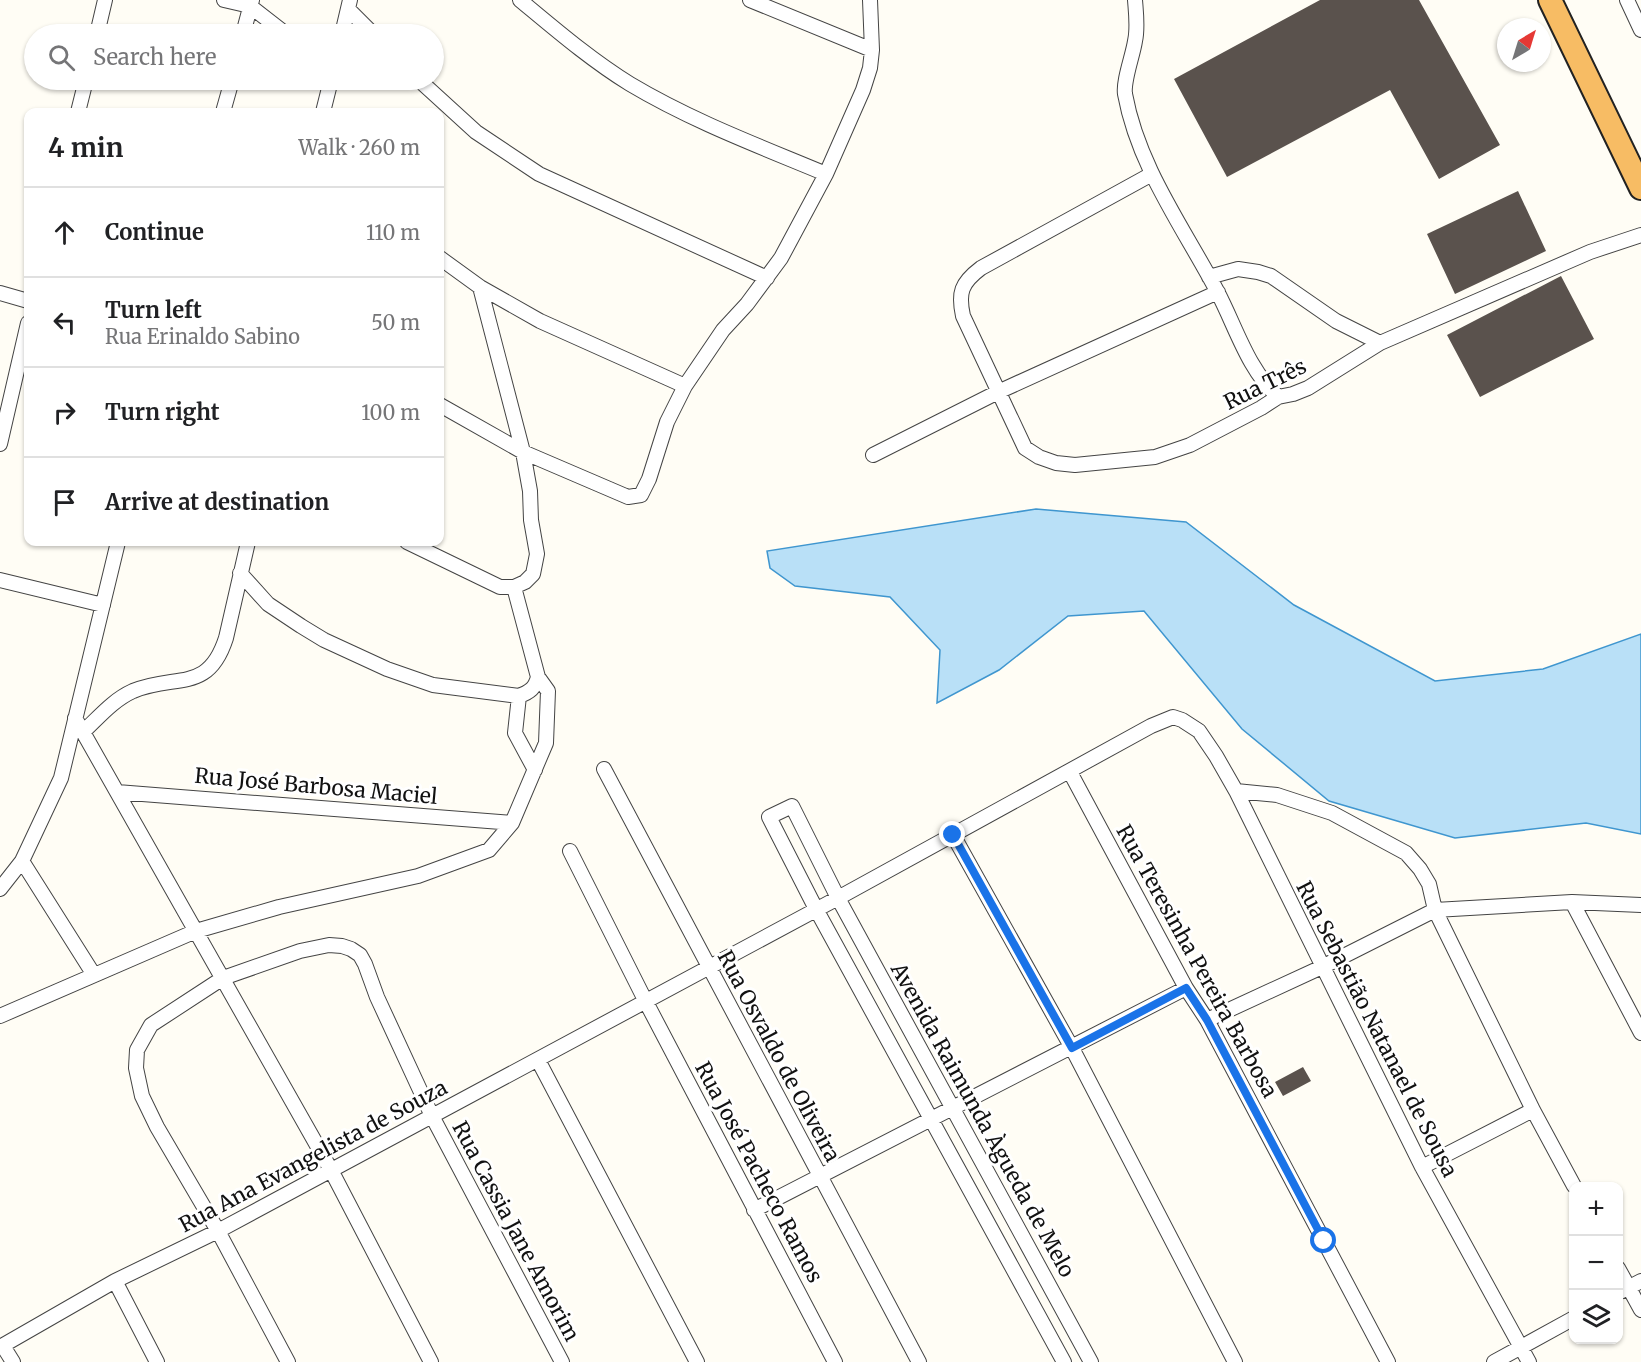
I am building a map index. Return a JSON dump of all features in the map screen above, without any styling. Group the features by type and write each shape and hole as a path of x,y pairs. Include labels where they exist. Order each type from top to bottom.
{"highway":[{"path":"1550,0 1641,188"}],"street":[{"path":"99,24 105,0"},
{"path":"224,0 251,3 275,24"},
{"path":"520,0 562,35 628,83 699,121 826,174"},
{"path":"750,0 872,50"},
{"path":"444,407 523,452 628,497 641,495 667,422 685,386 723,330 747,304 781,258 826,174 863,90 870,68 872,50 870,0"},
{"path":"1135,0 1136,37 1125,91 1132,126 1152,174 1218,292 1256,372 1278,397"},
{"path":"1627,0 1641,30"},
{"path":"1635,0 1641,3"},
{"path":"246,24 251,3"},
{"path":"344,24 349,5"},
{"path":"349,5 365,24"},
{"path":"79,108 84,90"},
{"path":"224,108 229,90"},
{"path":"324,108 328,90"},
{"path":"430,90 476,132 538,174 767,278"},
{"name":"Rua Três","path":"1152,174 981,268 970,276 963,288 959,300 963,316 1025,448 1039,457 1056,463 1075,465 1155,457 1190,445 1278,397 1308,388 1380,343 1590,252 1641,235"},
{"path":"444,261 480,287 540,321 685,386"},
{"path":"1209,277 1238,269 1247,269 1270,276 1336,321 1380,343"},
{"path":"415,546 500,587 513,587 525,582 533,574 537,554 523,452 480,287"},
{"path":"873,455 998,392 1218,292"},
{"path":"0,293 24,300"},
{"path":"0,444 24,340"},
{"path":"0,889 22,861 61,778 117,546"},
{"path":"83,732 111,704 131,692 154,684 198,676 215,664 226,638 247,546"},
{"path":"240,573 268,604 324,640 387,669 432,686 519,696 529,692 536,684 538,677"},
{"path":"0,580 103,605"},
{"path":"0,1016 196,931 279,907 418,876 489,850 512,823 546,743 548,691 538,677 513,587"},
{"path":"519,696 515,733 535,770"},
{"name":"Rua Ana Evangelista de Souza","path":"2,1347 115,1281 218,1231 538,1060 1070,772 1150,726 1173,717 1182,720"},
{"path":"75,718 331,1170 431,1362"},
{"name":"Rua Sebastião Natanael de Sousa","path":"1182,720 1199,731 1236,791 1422,1167 1529,1362"},
{"name":"Rua Osvaldo de Oliveira","path":"604,769 919,1362"},
{"name":"Rua Teresinha Pereira Barbosa","path":"1070,772 1186,988 1207,1020 1388,1362"},
{"path":"1236,791 1277,795 1332,813 1406,853 1420,869 1428,884 1435,910 1533,1110 1572,1182"},
{"name":"Rua José Barbosa Maciel","path":"117,792 512,823"},
{"name":"Avenida Raimunda Àgueda de Melo","path":"816,909 769,817 792,806 838,898 1091,1362"},
{"path":"953,835 1072,1048 1235,1362"},
{"name":"Rua José Pacheco Ramos","path":"570,851 646,1002 835,1362"},
{"path":"22,861 94,975"},
{"path":"1572,902 1641,1033"},
{"path":"1207,1020 1322,967 1435,910 1572,902 1641,905"},
{"path":"816,909 1064,1362"},
{"name":"Rua Cassia Jane Amorim","path":"288,1362 218,1231 157,1127 142,1096 136,1068 137,1050 151,1024 223,978 300,951 329,945 342,946 360,955 432,1116 562,1362"},
{"path":"754,1210 1186,988"},
{"path":"538,1060 697,1362"},
{"path":"1422,1167 1533,1110"},
{"path":"115,1281 157,1362"},
{"path":"1630,1287 1641,1310"},
{"path":"1041,1318 1061,1306"},
{"path":"1494,1362 1569,1321"},
{"path":"2,1347 13,1362"}],"water":[{"path":"1036,509 1186,522 1294,605 1435,681 1543,669 1641,634 1641,834 1586,823 1455,838 1329,801 1242,729 1144,611 1068,616 999,670 937,703 940,650 890,597 795,586 770,568 767,551"}],"building":[{"path":"1320,0 1419,0 1500,145 1439,179 1390,90 1227,177 1174,79"},
{"path":"1518,191 1546,251 1455,294 1427,234"},
{"path":"1561,276 1594,339 1480,397 1447,335"},
{"path":"1303,1067 1311,1081 1283,1096 1275,1082"}],"route":[{"path":"953,835 1072,1048 1186,988 1207,1020 1324,1241"}]}
